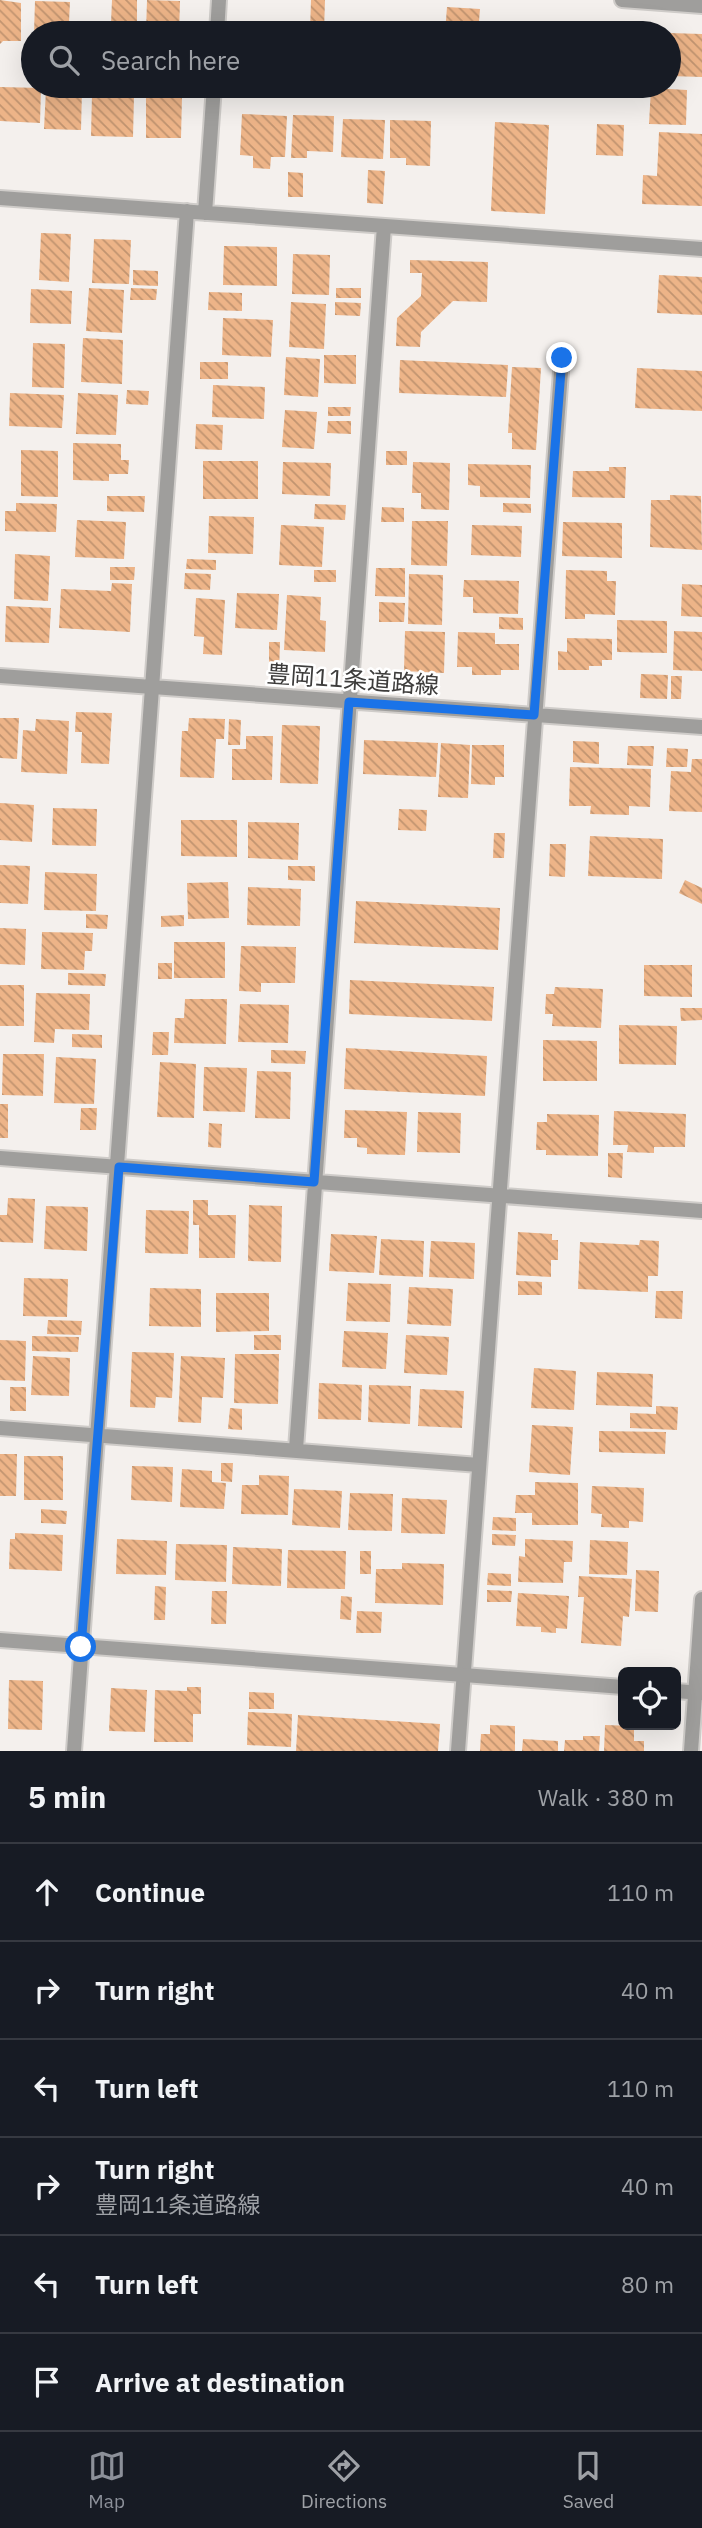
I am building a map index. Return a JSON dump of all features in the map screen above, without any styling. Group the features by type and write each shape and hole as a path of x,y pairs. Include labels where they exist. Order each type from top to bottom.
{"street":[{"path":"218,21 219,0"},
{"path":"622,0 702,6"},
{"path":"205,213 213,98"},
{"path":"0,198 702,249"},
{"path":"74,1751 119,1167 187,211"},
{"path":"296,1449 384,226"},
{"path":"458,1751 562,358"},
{"name":"豊岡11条道路線","path":"0,676 702,727"},
{"path":"0,1158 498,1197 702,1210"},
{"path":"0,1427 479,1465"},
{"path":"691,1751 698,1693 702,1599"},
{"path":"0,1640 618,1687"}],"building":[{"path":"0,0 21,3 21,41 3,41 0,44"},
{"path":"112,0 137,0 137,21 111,21"},
{"path":"147,0 180,1 179,21 146,21"},
{"path":"311,0 325,0 324,21 310,21"},
{"path":"35,1 70,2 69,21 34,21"},
{"path":"447,7 480,9 479,21 446,21"},
{"path":"681,33 702,34 702,77 681,76"},
{"path":"0,87 21,88 21,98 41,98 40,123 0,121"},
{"path":"681,90 687,90 686,125 649,124 650,98 681,98"},
{"path":"46,98 82,98 81,130 44,129"},
{"path":"92,98 134,98 133,137 91,136"},
{"path":"146,98 182,98 181,138 146,138"},
{"path":"242,114 287,116 285,157 271,157 270,169 253,168 253,156 240,155"},
{"path":"293,115 334,116 333,152 307,151 307,158 291,158"},
{"path":"343,119 385,120 383,159 341,157"},
{"path":"390,120 431,121 430,166 406,165 406,158 390,158"},
{"path":"495,122 549,125 545,214 491,211"},
{"path":"597,124 624,125 623,156 596,155"},
{"path":"659,132 702,134 702,206 642,204 643,175 657,176"},
{"path":"368,170 385,171 383,204 367,203"},
{"path":"288,172 303,173 303,197 288,197"},
{"path":"41,233 71,234 69,282 39,280"},
{"path":"94,239 131,240 129,284 92,283"},
{"path":"224,246 277,247 277,286 223,285"},
{"path":"293,254 330,255 329,295 292,294"},
{"path":"410,260 488,262 487,302 453,301 421,332 420,347 396,346 397,318 421,296 422,273 410,273"},
{"path":"133,270 158,271 158,286 133,285"},
{"path":"659,275 702,277 702,315 657,313"},
{"path":"89,288 124,290 122,333 86,331"},
{"path":"131,288 157,289 156,300 130,300"},
{"path":"336,288 361,288 361,298 336,298"},
{"path":"31,289 72,291 71,324 30,323"},
{"path":"209,292 242,293 242,311 208,310"},
{"path":"291,302 326,304 324,349 289,347"},
{"path":"335,302 361,303 360,316 335,315"},
{"path":"223,318 273,320 271,357 222,355"},
{"path":"83,338 123,340 122,384 81,382"},
{"path":"33,343 65,344 64,388 32,387"},
{"path":"324,355 356,355 356,384 324,383"},
{"path":"286,357 320,359 318,397 284,395"},
{"path":"400,360 508,365 506,397 399,393"},
{"path":"200,362 228,362 228,379 200,379"},
{"path":"512,367 541,368 536,450 512,449 512,433 508,433"},
{"path":"637,368 702,371 702,411 635,408"},
{"path":"213,385 265,387 264,419 212,417"},
{"path":"127,390 149,391 148,405 126,404"},
{"path":"10,393 64,395 62,428 9,426"},
{"path":"78,393 118,395 116,435 76,434"},
{"path":"328,407 351,407 350,416 328,416"},
{"path":"285,410 317,412 314,449 282,447"},
{"path":"328,421 351,421 351,434 327,433"},
{"path":"196,424 223,425 222,450 195,449"},
{"path":"73,443 121,444 121,460 129,460 128,474 109,474 109,481 73,480"},
{"path":"21,450 58,451 58,497 21,496"},
{"path":"386,451 407,451 407,465 386,465"},
{"path":"203,461 258,461 258,499 203,499"},
{"path":"283,462 331,463 330,496 282,494"},
{"path":"413,462 450,463 449,510 421,509 421,493 412,493"},
{"path":"468,464 531,465 530,498 480,497 480,486 468,485"},
{"path":"609,467 626,467 625,498 572,497 573,471 609,471"},
{"path":"670,495 701,496 702,550 650,547 651,500 670,500"},
{"path":"107,496 145,496 144,512 107,511"},
{"path":"16,503 57,504 56,532 5,531 5,511 16,511"},
{"path":"503,503 531,504 531,513 503,512"},
{"path":"315,504 346,505 345,520 314,519"},
{"path":"382,507 404,508 404,522 381,522"},
{"path":"209,516 254,517 253,554 208,553"},
{"path":"77,520 126,522 124,559 75,557"},
{"path":"412,521 448,521 447,566 411,565"},
{"path":"563,522 622,523 622,558 562,556"},
{"path":"281,525 324,527 322,567 279,565"},
{"path":"472,525 522,526 521,557 471,555"},
{"path":"15,554 50,556 48,601 14,599"},
{"path":"187,559 216,560 216,570 186,569"},
{"path":"110,567 135,567 134,580 110,580"},
{"path":"376,568 405,568 405,597 375,596"},
{"path":"314,570 336,570 336,582 314,582"},
{"path":"566,570 607,571 607,581 616,581 615,615 585,614 585,619 565,619"},
{"path":"185,573 211,574 210,590 184,589"},
{"path":"409,574 443,575 442,625 408,624"},
{"path":"464,580 519,581 518,614 473,613 473,597 463,597"},
{"path":"112,583 132,584 130,632 59,628 61,589 111,591"},
{"path":"682,584 702,585 702,617 681,616"},
{"path":"237,593 279,594 277,630 235,628"},
{"path":"287,595 321,597 320,620 326,621 325,652 284,650"},
{"path":"196,598 225,600 222,655 203,654 204,637 194,636"},
{"path":"379,602 405,603 404,622 379,622"},
{"path":"6,606 51,608 49,643 5,642"},
{"path":"499,617 523,618 523,630 499,629"},
{"path":"617,620 667,621 667,653 617,652"},
{"path":"405,631 445,632 444,673 404,671"},
{"path":"674,631 702,632 702,671 673,670"},
{"path":"458,632 495,633 495,644 519,644 519,670 501,670 501,675 472,675 472,667 457,667"},
{"path":"567,638 612,639 612,660 602,660 602,666 589,666 589,670 558,670 558,651 567,652"},
{"path":"269,642 280,642 279,673 269,673"},
{"path":"641,674 668,675 667,699 640,698"},
{"path":"671,676 682,676 681,699 671,699"},
{"path":"76,712 112,713 109,764 81,763 82,732 75,732"},
{"path":"0,718 19,718 17,759 0,758"},
{"path":"189,718 225,719 224,739 216,739 214,778 180,777 182,731 188,731"},
{"path":"36,719 69,721 67,774 21,772 23,730 35,731"},
{"path":"229,719 241,720 240,745 228,745"},
{"path":"282,725 320,726 318,784 280,783"},
{"path":"246,736 273,736 272,780 232,780 232,749 246,749"},
{"path":"364,740 438,743 436,777 363,774"},
{"path":"573,741 599,742 599,764 573,762"},
{"path":"441,743 470,745 468,798 438,797"},
{"path":"472,745 504,745 504,777 495,777 495,785 471,784"},
{"path":"628,746 654,746 653,766 627,765"},
{"path":"667,748 688,749 687,767 666,767"},
{"path":"692,759 702,759 702,812 669,811 671,771 691,772"},
{"path":"570,767 651,769 650,807 629,806 629,815 590,814 591,806 569,806"},
{"path":"0,803 34,805 32,842 0,840"},
{"path":"53,808 97,809 96,846 52,845"},
{"path":"399,809 427,810 426,831 398,830"},
{"path":"181,820 237,820 237,857 181,856"},
{"path":"248,822 299,823 298,860 248,858"},
{"path":"494,833 505,833 504,858 493,858"},
{"path":"590,836 663,839 662,879 588,876"},
{"path":"550,844 566,844 565,877 549,876"},
{"path":"0,865 30,866 28,904 0,903"},
{"path":"288,866 315,866 315,881 288,880"},
{"path":"45,872 97,874 96,911 44,910"},
{"path":"685,880 702,888 702,904 679,893"},
{"path":"228,882 229,918 188,919 187,883"},
{"path":"248,887 301,889 300,926 247,925"},
{"path":"356,901 500,908 498,950 354,943"},
{"path":"86,914 108,915 107,929 86,928"},
{"path":"184,915 184,926 161,927 161,916"},
{"path":"0,928 26,929 25,965 0,964"},
{"path":"42,932 93,933 92,951 85,951 84,970 41,969"},
{"path":"174,942 225,942 225,978 174,978"},
{"path":"241,946 296,947 295,983 261,983 261,992 239,991"},
{"path":"158,963 172,963 172,979 158,979"},
{"path":"644,965 692,965 692,997 644,996"},
{"path":"68,973 106,974 105,986 68,985"},
{"path":"350,980 494,987 492,1021 349,1014"},
{"path":"0,985 24,985 24,1026 0,1026"},
{"path":"555,987 603,989 601,1028 552,1026 553,1014 545,1014 546,994 554,994"},
{"path":"36,993 90,994 89,1030 55,1029 54,1043 34,1042"},
{"path":"185,999 227,999 226,1044 174,1043 175,1018 184,1018"},
{"path":"240,1004 289,1005 288,1043 238,1042"},
{"path":"680,1008 702,1008 702,1020 681,1021"},
{"path":"619,1025 677,1026 676,1065 619,1064"},
{"path":"153,1032 169,1032 168,1055 152,1055"},
{"path":"72,1034 102,1035 102,1048 72,1047"},
{"path":"543,1040 597,1041 597,1081 543,1081"},
{"path":"346,1048 487,1056 485,1096 344,1089"},
{"path":"271,1050 306,1051 305,1064 271,1063"},
{"path":"3,1054 44,1054 43,1096 2,1095"},
{"path":"56,1057 96,1059 94,1104 54,1103"},
{"path":"160,1062 196,1064 194,1118 157,1117"},
{"path":"204,1067 247,1068 245,1112 203,1111"},
{"path":"257,1071 291,1072 290,1119 255,1118"},
{"path":"0,1104 8,1104 8,1138 0,1138"},
{"path":"81,1108 97,1108 96,1130 80,1130"},
{"path":"345,1110 407,1112 405,1155 367,1154 367,1148 357,1147 357,1138 344,1138"},
{"path":"614,1111 686,1114 685,1147 654,1147 654,1153 627,1152 628,1145 613,1145"},
{"path":"418,1112 461,1113 460,1153 417,1152"},
{"path":"547,1114 599,1115 598,1156 546,1155 546,1150 536,1150 537,1122 547,1122"},
{"path":"209,1123 222,1124 221,1148 208,1147"},
{"path":"608,1153 623,1153 622,1178 608,1177"},
{"path":"8,1198 35,1199 33,1243 0,1242 0,1215 7,1215"},
{"path":"193,1200 208,1200 208,1215 236,1215 235,1258 199,1258 199,1225 193,1225"},
{"path":"249,1205 282,1206 281,1262 248,1261"},
{"path":"46,1206 88,1207 87,1251 44,1249"},
{"path":"146,1210 189,1211 188,1254 145,1253"},
{"path":"518,1232 552,1234 552,1240 558,1240 558,1260 551,1260 551,1277 516,1275"},
{"path":"331,1234 377,1236 374,1273 329,1271"},
{"path":"381,1239 424,1241 423,1277 379,1275"},
{"path":"640,1240 659,1241 658,1276 648,1276 648,1292 578,1289 580,1242 639,1245"},
{"path":"431,1241 475,1243 474,1279 429,1277"},
{"path":"24,1278 68,1279 67,1317 23,1316"},
{"path":"518,1281 542,1282 542,1295 518,1295"},
{"path":"348,1283 391,1284 390,1322 346,1321"},
{"path":"409,1287 453,1289 451,1326 407,1324"},
{"path":"150,1288 201,1289 201,1327 149,1326"},
{"path":"656,1291 683,1291 682,1319 655,1318"},
{"path":"216,1293 269,1293 269,1331 216,1332"},
{"path":"48,1320 82,1321 81,1335 47,1334"},
{"path":"344,1331 388,1333 386,1369 342,1367"},
{"path":"254,1335 281,1335 281,1350 254,1350"},
{"path":"406,1335 449,1337 447,1375 404,1373"},
{"path":"32,1336 79,1337 78,1352 32,1351"},
{"path":"0,1340 26,1341 25,1381 0,1380"},
{"path":"132,1352 174,1353 172,1398 156,1397 155,1408 130,1407"},
{"path":"235,1354 279,1354 278,1404 234,1403"},
{"path":"33,1356 70,1358 69,1396 31,1395"},
{"path":"181,1356 225,1358 223,1398 202,1397 201,1423 178,1422"},
{"path":"534,1368 576,1371 574,1410 531,1408"},
{"path":"597,1372 653,1374 652,1407 596,1405"},
{"path":"319,1383 362,1385 361,1420 318,1419"},
{"path":"369,1385 411,1386 410,1424 368,1422"},
{"path":"10,1387 26,1387 26,1411 10,1411"},
{"path":"420,1389 464,1391 462,1428 418,1426"},
{"path":"656,1406 678,1407 677,1430 630,1428 630,1413 656,1414"},
{"path":"230,1408 242,1409 242,1430 228,1429"},
{"path":"532,1425 573,1427 570,1475 529,1472"},
{"path":"599,1431 666,1432 665,1454 599,1452"},
{"path":"0,1454 17,1454 16,1496 0,1496"},
{"path":"24,1456 63,1456 63,1500 24,1500"},
{"path":"221,1463 233,1463 232,1482 221,1481"},
{"path":"132,1466 173,1467 172,1502 131,1500"},
{"path":"182,1469 212,1471 212,1482 226,1483 224,1509 180,1507"},
{"path":"259,1475 289,1476 288,1515 241,1514 242,1485 259,1485"},
{"path":"535,1482 578,1483 578,1525 532,1525 532,1513 515,1513 516,1495 535,1495"},
{"path":"592,1486 644,1488 643,1522 629,1521 629,1528 601,1527 602,1514 591,1513"},
{"path":"294,1489 342,1491 340,1528 292,1525"},
{"path":"350,1493 393,1494 392,1531 348,1530"},
{"path":"402,1498 447,1500 445,1534 401,1533"},
{"path":"41,1509 67,1511 66,1524 41,1523"},
{"path":"493,1517 516,1518 516,1531 492,1530"},
{"path":"15,1533 63,1535 62,1571 9,1569 10,1539 15,1539"},
{"path":"492,1534 516,1535 515,1546 492,1545"},
{"path":"117,1539 167,1541 166,1575 116,1574"},
{"path":"525,1539 573,1541 572,1562 564,1562 563,1583 518,1582 519,1556 525,1557"},
{"path":"590,1540 628,1542 627,1575 589,1574"},
{"path":"176,1544 227,1545 226,1582 175,1580"},
{"path":"233,1547 282,1549 281,1586 232,1584"},
{"path":"288,1550 346,1551 345,1589 287,1588"},
{"path":"360,1551 371,1551 371,1574 360,1574"},
{"path":"402,1563 444,1564 443,1605 375,1603 376,1569 402,1569"},
{"path":"636,1570 659,1571 658,1612 635,1611"},
{"path":"488,1573 511,1574 511,1586 487,1585"},
{"path":"579,1576 632,1579 629,1617 623,1616 621,1646 581,1643 584,1597 578,1597"},
{"path":"155,1586 166,1587 165,1620 154,1620"},
{"path":"487,1590 512,1591 511,1602 487,1602"},
{"path":"212,1591 227,1591 226,1624 211,1624"},
{"path":"518,1593 569,1596 567,1629 556,1628 556,1633 541,1632 541,1627 516,1626"},
{"path":"341,1596 352,1597 351,1620 340,1619"},
{"path":"357,1611 382,1612 381,1633 356,1633"},
{"path":"9,1680 43,1681 42,1730 8,1729"},
{"path":"187,1687 201,1687 201,1714 193,1714 193,1742 154,1742 155,1690 187,1691"},
{"path":"111,1688 147,1690 145,1732 109,1731"},
{"path":"249,1692 274,1693 274,1709 249,1709"},
{"path":"248,1712 292,1714 291,1747 247,1745"},
{"path":"298,1715 440,1724 438,1751 296,1751"},
{"path":"490,1725 515,1726 515,1751 480,1751 481,1734 490,1734"},
{"path":"605,1725 618,1725 618,1730 634,1730 634,1741 644,1741 644,1751 604,1751"},
{"path":"583,1736 600,1736 599,1751 564,1751 565,1740 583,1740"},
{"path":"523,1739 558,1741 558,1751 522,1751"}],"route":[{"path":"81,1647 119,1167 314,1182 349,702 534,715 562,358"}]}
